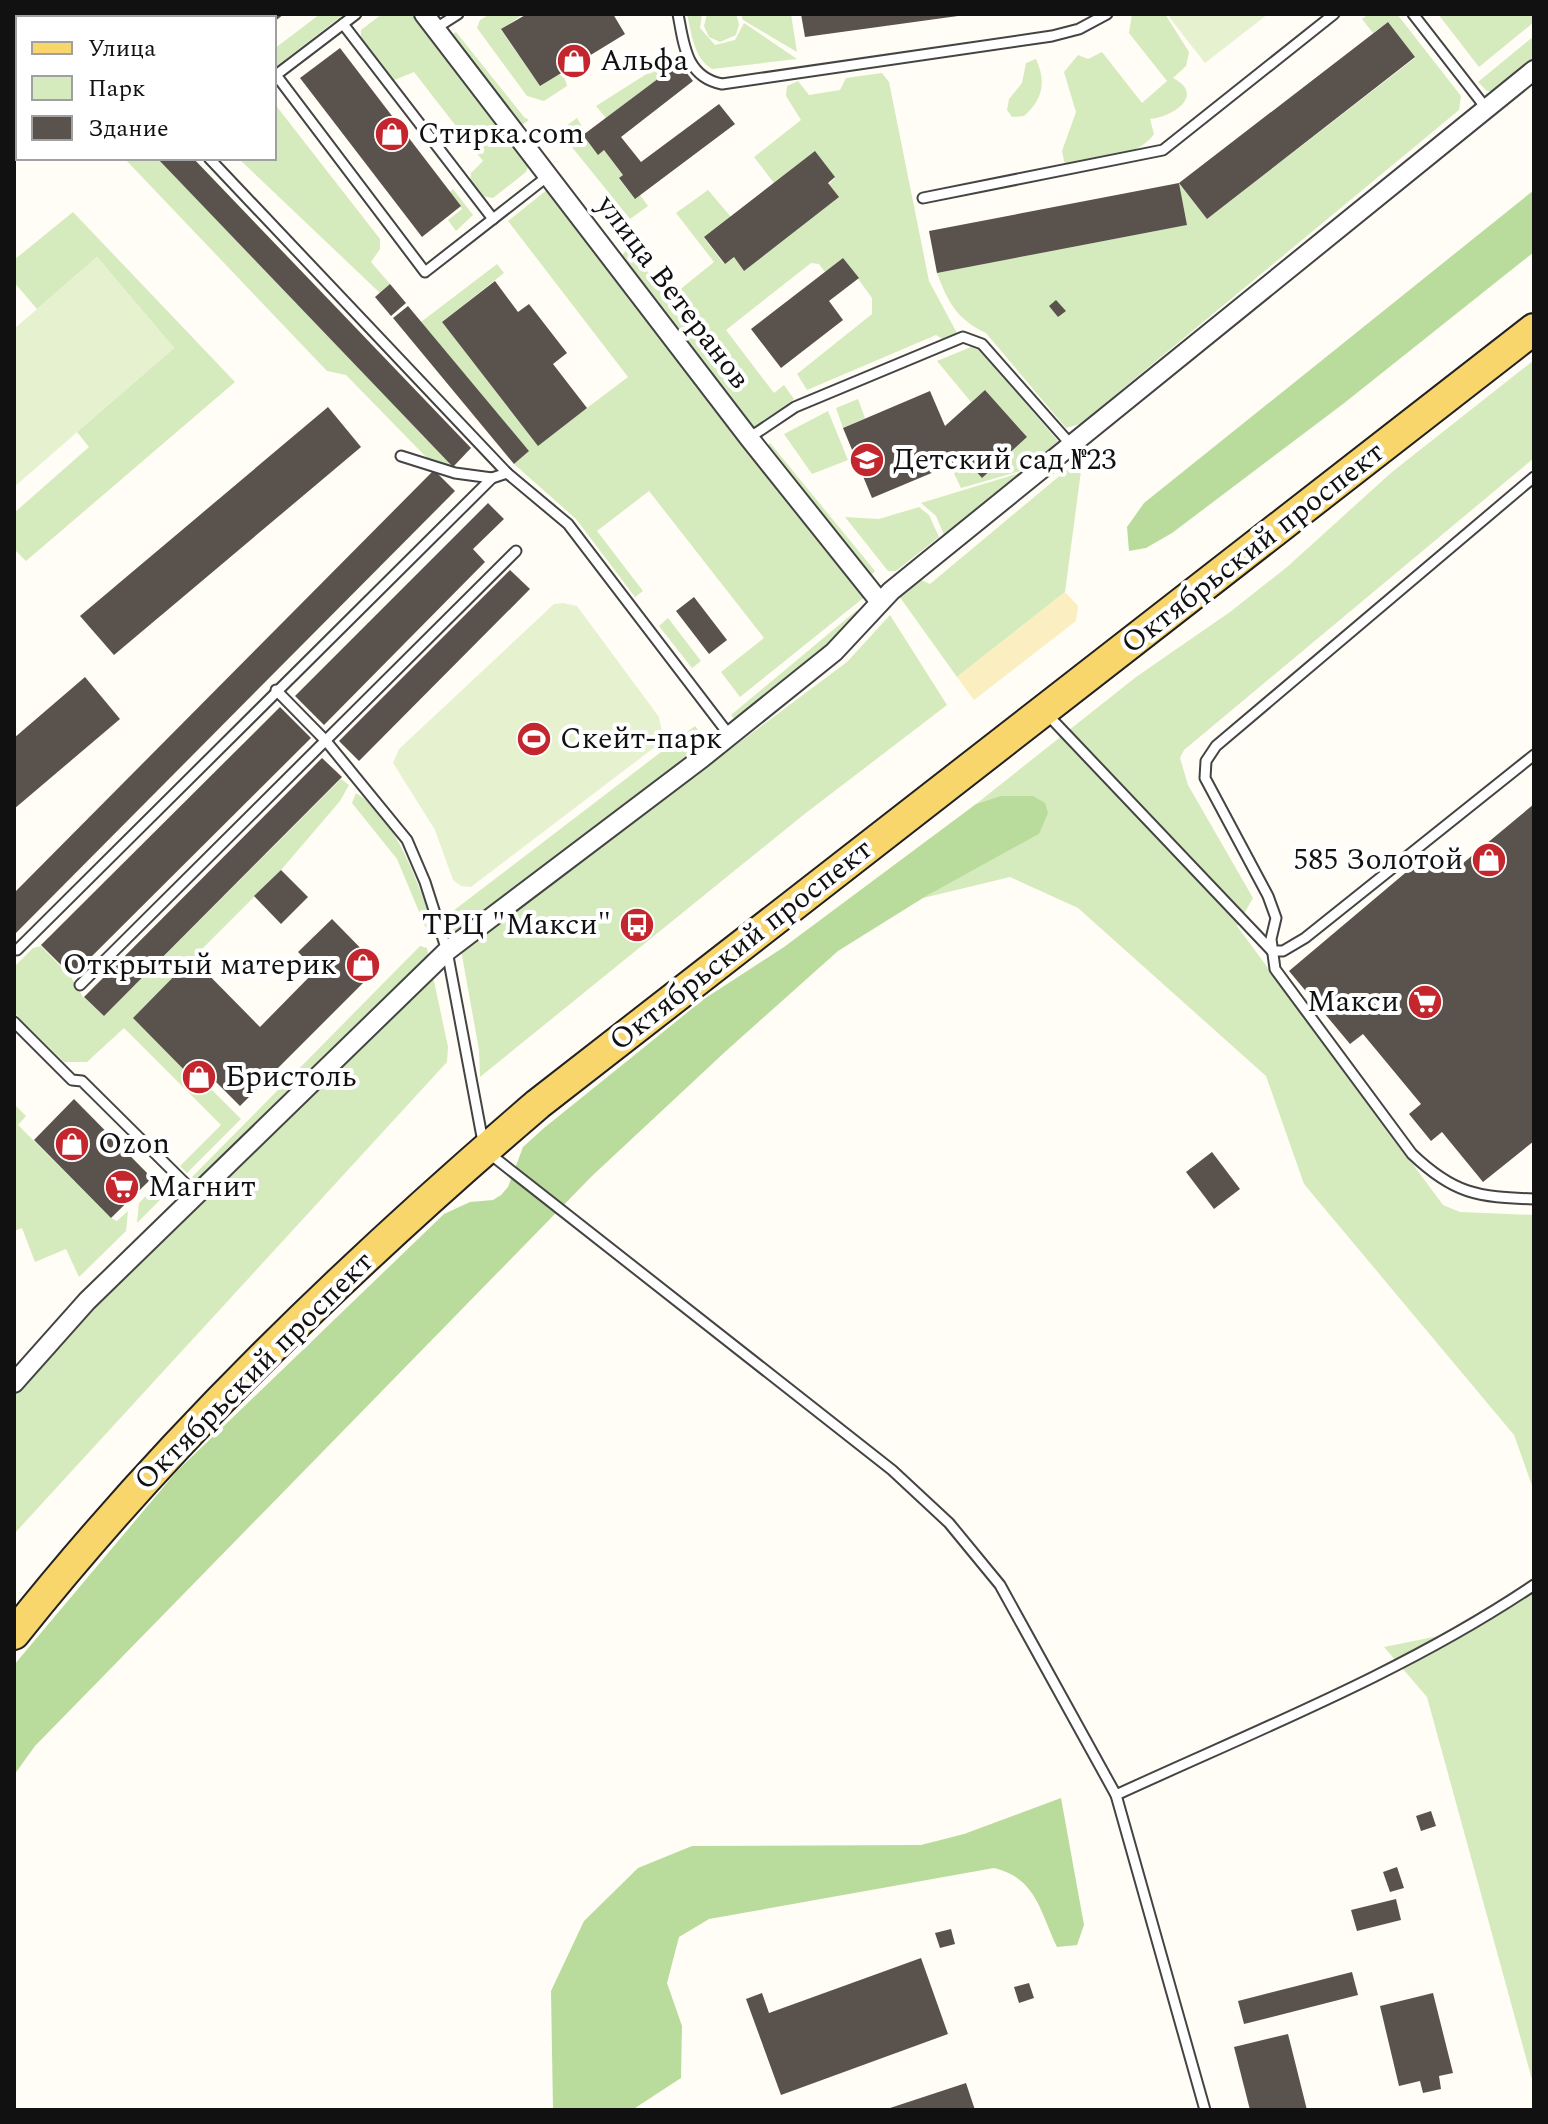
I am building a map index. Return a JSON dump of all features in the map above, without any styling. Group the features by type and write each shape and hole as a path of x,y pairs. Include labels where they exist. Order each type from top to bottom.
{"main road":[{"name":"Октябрьский проспект","path":"17,1627 161,1461 234,1385 374,1249 484,1149 630,1030 1534,329"}],"street":[{"name":"улица Ветеранов","path":"430,21 749,438 880,602"},
{"path":"14,1383 87,1301 447,951 730,736 834,652 880,602 1534,70"}],"lane":[{"path":"356,14 276,75 425,272 548,176"},
{"path":"430,21 458,14"},
{"path":"678,14 686,54 694,71 706,81 722,84 1052,36 1079,29 1107,14"},
{"path":"923,198 1163,150 1334,14"},
{"path":"1413,14 1486,108"},
{"path":"343,24 493,219"},
{"path":"211,160 507,473 568,524 730,736"},
{"path":"749,438 795,407 963,337 982,344 1073,447"},
{"path":"401,456 455,473 492,478"},
{"path":"17,950 492,478 507,473"},
{"path":"1534,477 1216,746 1206,761 1205,778 1276,918 1272,951 1275,969 1288,991 1412,1154 1435,1176 1463,1192 1486,1198 1534,1199"},
{"path":"80,985 516,551"},
{"path":"276,690 326,741 407,840 425,882 447,951 484,1149 892,1470 949,1523 1000,1585 1116,1795 1205,2110"},
{"path":"1044,710 1272,951 1283,951 1305,938 1534,755"},
{"path":"14,1022 72,1080 82,1081 197,1195"},
{"path":"1116,1795 1403,1662 1487,1617 1534,1585"}],"green space":[{"path":"320,14 344,14 276,66 276,47"},
{"path":"382,14 415,14 530,162 526,172 493,198 481,196 470,182 471,173 483,161 414,72 392,81 361,41 361,30"},
{"path":"490,14 523,14 501,30 540,86 559,74 567,86 544,101 527,96 477,28 480,20"},
{"path":"687,14 702,14 700,28 715,45 735,40 744,23 797,59 712,69 697,52"},
{"path":"707,14 736,14 739,24 736,35 720,42 709,37 704,26"},
{"path":"741,14 791,14 797,52 743,20"},
{"path":"1132,14 1165,14 1189,52 1186,66 1173,78 1187,91 1186,98 1176,110 1150,119 1154,134 1137,148 1114,156 1065,165 1062,151 1076,112 1064,72 1078,55 1088,59 1102,52 1142,103 1167,81 1129,33"},
{"path":"1173,14 1268,14 1205,63 1169,17"},
{"path":"1369,14 1397,14 1461,96 1459,110 1080,424 1066,428 986,333 955,309 937,273 1187,225 1179,183 1207,219 1415,58 1388,22 1373,33 1362,19"},
{"path":"1438,14 1534,14 1534,22 1479,67"},
{"path":"456,32 529,120 519,127 449,36"},
{"path":"1534,36 1534,62 1496,91 1487,91 1478,82"},
{"path":"1036,59 1042,83 1039,97 1024,116 1012,117 1007,110 1009,99 1022,83 1026,63"},
{"path":"667,61 679,63 606,118 596,106"},
{"path":"882,73 889,82 929,281 958,335 944,340 936,335 807,390 797,374 872,314 872,298 843,258 825,272 819,264 811,263 726,330 774,393 784,385 794,399 752,430 620,258 629,247 667,297 672,296 714,262 676,213 708,190 731,217 704,238 724,264 734,257 744,271 835,178 774,183 754,157 801,120 786,96 787,86 798,81 809,95 840,90 846,78"},
{"path":"276,106 380,239 380,249 371,262 390,284 380,293 240,160 276,160"},
{"path":"577,118 598,154 604,150 623,175 619,179 634,198 640,195 648,206 630,219 559,131"},
{"path":"126,160 159,160 453,467 428,459 346,375 327,371"},
{"path":"453,189 473,215 456,231 448,220 462,209 450,192"},
{"path":"548,189 867,595 740,697 721,672 764,638 649,491 597,531 643,591 635,597 576,519 514,464 529,451 421,322 497,264 504,273 442,322 538,445 628,377 508,221"},
{"path":"1534,190 1534,252 1343,404 1172,533 1146,548 1129,551 1127,527 1144,503"},
{"path":"73,212 235,382 26,561 14,549 14,513 89,447 77,432 174,348 97,257 37,309 14,282 14,260"},
{"path":"97,257 174,348 14,487 14,329"},
{"path":"971,347 979,350 1058,441 1024,470 961,488 950,465 965,459 982,478 1027,437 985,390 971,402 937,361"},
{"path":"1534,360 1534,458 1184,750 1180,758 1188,785 1253,898 1237,926 1443,1205 1460,1212 1534,1215 1534,1491 1514,1435 1304,1184 1266,1076 1078,908 1010,877 923,898 1039,834 1000,796 976,804 1136,677 1230,612 1287,567 1392,472"},
{"path":"858,399 865,418 843,428 836,408"},
{"path":"828,411 848,460 812,474 784,434"},
{"path":"770,443 875,571 867,580 765,449"},
{"path":"1075,463 1081,471 1065,592 957,677 899,596 919,579 930,584"},
{"path":"1026,471 945,537 936,516 921,503"},
{"path":"919,507 929,515 939,537 896,571 888,571 845,517 879,519"},
{"name":"Скейт-парк","path":"554,604 577,606 659,717 662,732 655,747 471,887 461,886 453,880 435,830 393,763 399,749"},
{"path":"857,610 857,619 827,650 737,722 731,715"},
{"path":"890,615 947,705 802,816 480,1077 479,1050 461,950 847,662"},
{"path":"668,618 701,661 692,668 659,626"},
{"path":"695,726 708,743 453,938 449,914"},
{"path":"341,779 349,785 340,801 281,870 133,1018 205,1090 209,1087 241,1119 187,1173 180,1166 221,1125 124,1028 87,1062 64,1062 14,1013 14,967 33,948 41,946 71,977 83,997 104,1016"},
{"path":"356,793 370,804 395,836 429,914 434,931 431,933 425,926 397,859 352,803"},
{"path":"1000,796 1033,796 1045,803 1048,813 1039,834 923,898 838,951 726,1051 592,1176 35,1746 14,1775 14,1665 177,1471 444,1214 470,1202 493,1200 501,1195 508,1187 523,1147 544,1128 704,999 784,947 976,804"},
{"path":"420,946 427,948 448,1047 447,1062 14,1534 14,1376 196,1181 192,1177"},
{"path":"14,1104 26,1116 18,1125 111,1218 117,1221 128,1211 126,1231 79,1277 66,1249 35,1262 22,1228 14,1231"},
{"path":"165,1177 174,1186 137,1223 139,1203"},
{"path":"1534,1584 1534,2087 1427,1697 1384,1647 1458,1632"},
{"path":"1061,1798 1084,1925 1077,1945 1057,1947 1041,1909 1028,1888 1008,1873 994,1868 709,1919 679,1937 667,1983 682,2026 681,2078 632,2110 553,2110 551,1991 584,1921 638,1868 692,1846 921,1845 964,1834"}],"sand":[{"path":"1065,592 1078,606 1076,621 974,700 957,677"}],"building":[{"path":"19,14 56,16 21,16"},
{"path":"117,14 284,14 276,20 276,16"},
{"path":"527,14 613,14 625,34 540,86 501,29"},
{"path":"801,14 958,14 958,16 805,37"},
{"path":"1388,22 1415,57 1207,219 1179,183"},
{"path":"340,48 461,206 422,237 300,78"},
{"path":"679,63 693,81 621,137 641,162 719,104 735,124 635,199 619,178 623,175 604,150 598,155 583,135"},
{"path":"14,86 16,144 14,145"},
{"path":"815,151 835,177 828,183 839,197 744,271 734,257 725,264 704,237"},
{"path":"159,160 195,160 471,448 453,467"},
{"path":"1179,183 1187,225 937,273 929,231"},
{"path":"843,258 859,278 829,301 843,320 781,368 751,329"},
{"path":"495,281 518,312 529,304 567,353 553,364 587,408 538,446 442,322"},
{"path":"390,284 406,303 391,316 375,297"},
{"path":"1056,300 1066,311 1058,317 1049,306"},
{"path":"408,306 529,451 514,464 393,318"},
{"path":"985,390 1027,437 982,478 965,459 872,498 843,428 930,391 945,426"},
{"path":"328,407 361,447 114,655 80,616"},
{"path":"434,470 455,491 14,935 14,893"},
{"path":"488,503 504,519 473,549 485,562 324,725 295,696"},
{"path":"510,570 530,589 359,761 339,741"},
{"path":"694,597 727,640 709,654 676,611"},
{"path":"85,677 120,719 14,809 14,738"},
{"path":"280,707 311,738 72,976 41,945"},
{"path":"322,758 342,777 104,1016 84,997"},
{"name":"Макси","path":"1534,804 1534,1141 1483,1182 1442,1132 1431,1141 1409,1114 1421,1104 1363,1034 1350,1044 1289,971 1417,863 1462,864"},
{"path":"281,870 308,897 281,924 254,896"},
{"path":"332,919 379,967 240,1106 210,1076 200,1086 133,1018 192,958 260,1027 316,970 298,952"},
{"path":"74,1099 152,1178 111,1218 34,1140"},
{"path":"1212,1152 1240,1189 1214,1209 1186,1172"},
{"path":"1431,1811 1436,1826 1421,1831 1416,1816"},
{"path":"1397,1867 1404,1888 1390,1892 1383,1872"},
{"path":"1396,1899 1401,1920 1357,1931 1351,1910"},
{"path":"951,1929 955,1944 940,1948 935,1933"},
{"path":"921,1958 948,2034 781,2095 746,1999 762,1993 769,2013"},
{"path":"1352,1972 1358,1995 1244,2024 1238,2001"},
{"path":"1029,1983 1034,1998 1019,2003 1014,1987"},
{"path":"1433,1993 1453,2073 1439,2076 1441,2089 1423,2093 1420,2081 1399,2086 1380,2006"},
{"path":"1288,2034 1307,2110 1250,2110 1234,2047"},
{"path":"966,2083 975,2110 887,2110 887,2109"}],"place":[{"name":"Альфа","path":"574,61"},
{"name":"Стирка.com","path":"392,134"},
{"name":"Детский сад №23","path":"867,460"},
{"name":"Скейт-парк","path":"534,739"},
{"name":"585 Золотой","path":"1489,860"},
{"name":"ТРЦ \"Макси\"","path":"637,925"},
{"name":"Открытый материк","path":"363,965"},
{"name":"Макси","path":"1425,1002"},
{"name":"Бристоль","path":"199,1077"},
{"name":"Ozon","path":"72,1144"},
{"name":"Магнит","path":"122,1187"}]}
